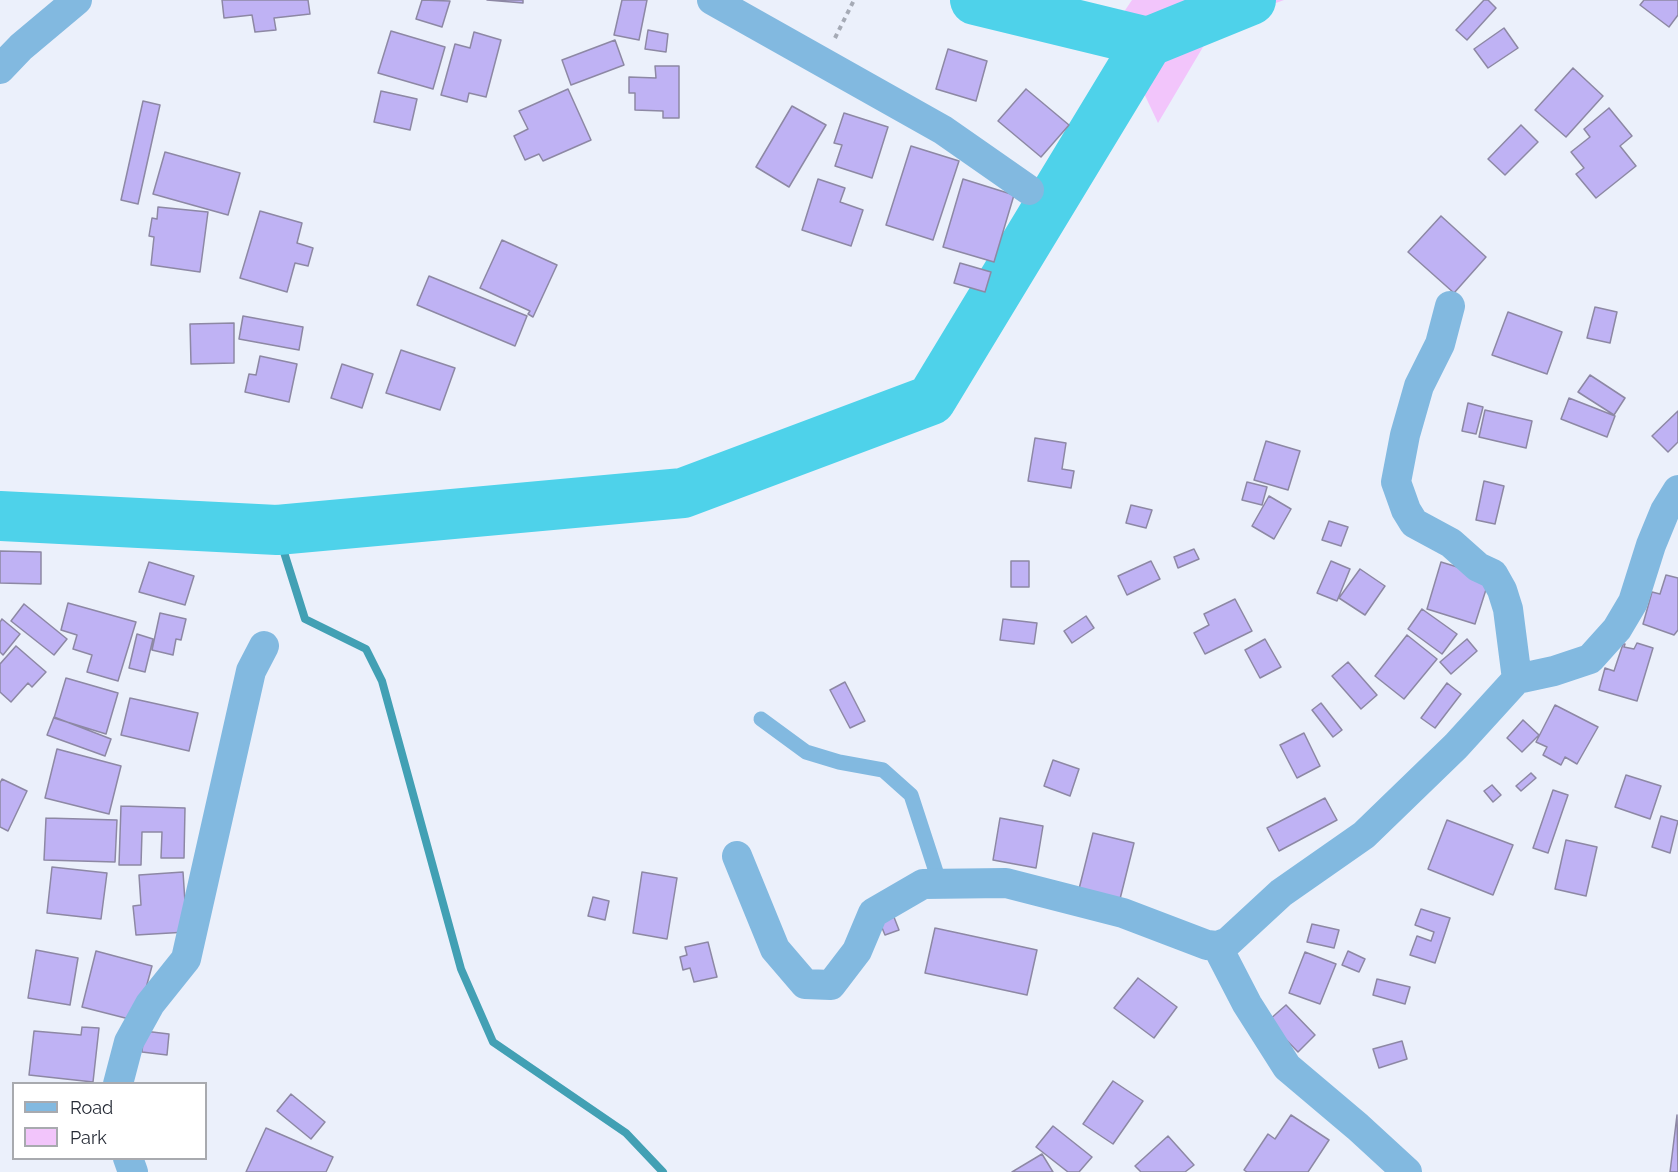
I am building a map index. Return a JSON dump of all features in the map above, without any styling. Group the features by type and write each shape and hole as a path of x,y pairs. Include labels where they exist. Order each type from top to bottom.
{"street":[{"path":"0,69 21,47 77,0"},
{"path":"712,0 943,130 1029,190"},
{"path":"1450,306 1440,344 1419,386 1405,435 1396,482 1406,510 1414,523 1450,543 1478,567 1493,574 1502,590 1508,609 1517,679"},
{"path":"737,856 775,949 805,984 831,985 857,951 873,913 923,884 1006,884 1123,913 1207,945 1218,946 1228,942 1281,893 1364,835 1456,746 1517,679 1554,671 1590,659 1617,629 1633,602 1651,545 1665,511 1678,490"},
{"path":"118,1082 129,1042 144,1014 186,959 250,671 264,646"},
{"path":"1218,946 1247,1004 1287,1067 1407,1172"}],"lane":[{"path":"761,719 806,752 839,762 883,770 910,795 940,884"}],"path":[{"path":"822,63 854,0"}],"green space":[{"path":"1132,0 1284,0 1216,25 1158,123 1113,28"}],"building":[{"path":"222,0 308,0 310,14 274,18 276,30 255,32 252,15 224,18"},
{"path":"422,0 450,1 442,27 416,19"},
{"path":"487,0 523,0 523,3"},
{"path":"622,0 647,0 639,40 614,35"},
{"path":"1484,0 1488,0 1496,8 1467,40 1456,30"},
{"path":"1644,0 1678,0 1678,15 1669,27 1640,5"},
{"path":"1504,28 1518,48 1488,68 1474,49"},
{"path":"648,30 668,34 666,52 645,49"},
{"path":"391,31 445,47 433,89 378,73"},
{"path":"474,32 501,40 486,97 469,93 467,102 441,95 455,44 470,48"},
{"path":"615,40 624,65 571,85 562,60"},
{"path":"948,49 987,61 976,101 936,89"},
{"path":"655,66 679,66 679,118 663,118 663,111 635,110 635,93 629,93 629,77 656,78"},
{"path":"1573,68 1603,96 1566,137 1535,110"},
{"path":"568,89 591,140 543,161 539,154 525,160 514,136 528,129 519,111"},
{"path":"1026,89 1069,125 1041,157 998,121"},
{"path":"381,91 417,99 410,130 374,122"},
{"path":"143,101 160,105 138,204 121,200"},
{"path":"792,106 826,125 789,187 756,167"},
{"path":"1609,108 1632,136 1620,146 1636,166 1596,198 1576,174 1584,168 1571,152 1590,137 1584,129"},
{"path":"844,113 888,127 872,178 835,166 842,145 834,143"},
{"path":"1521,125 1538,142 1505,175 1488,159"},
{"path":"911,146 959,161 933,240 886,225"},
{"path":"165,152 240,173 228,215 153,194"},
{"path":"818,179 845,188 840,202 863,210 851,246 802,230"},
{"path":"963,179 1014,195 994,262 943,247"},
{"path":"158,207 208,212 200,272 151,265 154,237 149,236 152,218 157,219"},
{"path":"260,211 302,223 297,243 313,248 308,266 295,263 287,292 240,278"},
{"path":"1441,216 1486,257 1454,293 1408,252"},
{"path":"502,240 557,265 533,317 528,314 530,311 480,288"},
{"path":"960,263 991,272 985,292 954,283"},
{"path":"429,276 527,316 515,346 417,305"},
{"path":"1595,307 1617,312 1610,343 1587,338"},
{"path":"1508,312 1562,332 1547,374 1492,355"},
{"path":"243,316 303,327 299,350 239,339"},
{"path":"234,323 234,363 191,364 190,324"},
{"path":"401,350 455,368 440,410 386,393"},
{"path":"260,356 297,364 289,402 245,392 249,374 256,375"},
{"path":"342,364 373,374 362,408 331,398"},
{"path":"1590,375 1625,398 1614,415 1578,392"},
{"path":"1569,398 1615,416 1607,437 1561,419"},
{"path":"1468,403 1483,407 1476,434 1462,431"},
{"path":"1485,410 1532,421 1526,448 1479,437"},
{"path":"1678,411 1678,442 1668,452 1652,436"},
{"path":"1035,438 1066,443 1062,469 1074,471 1071,488 1028,481"},
{"path":"1266,441 1300,451 1288,490 1254,480"},
{"path":"1484,481 1504,486 1495,524 1476,520"},
{"path":"1247,482 1267,487 1262,505 1242,500"},
{"path":"1269,496 1291,509 1274,539 1252,526"},
{"path":"1131,505 1152,510 1146,528 1126,523"},
{"path":"1329,521 1348,527 1341,546 1322,540"},
{"path":"1194,549 1199,559 1178,568 1174,557"},
{"path":"0,551 41,552 41,584 0,583"},
{"path":"1011,561 1029,561 1029,587 1011,587"},
{"path":"1151,561 1160,579 1127,595 1118,576"},
{"path":"1331,561 1350,569 1337,601 1317,593"},
{"path":"149,562 194,576 185,605 139,592"},
{"path":"1441,562 1490,577 1475,624 1427,609"},
{"path":"1360,569 1385,586 1365,615 1339,598"},
{"path":"1666,575 1678,578 1678,630 1674,635 1643,624 1652,592 1660,594"},
{"path":"1235,599 1252,631 1205,654 1194,633 1209,625 1204,614"},
{"path":"68,603 136,622 118,681 87,672 92,655 73,649 77,635 61,630"},
{"path":"24,604 67,639 54,655 11,621"},
{"path":"1422,609 1457,634 1442,654 1408,629"},
{"path":"160,613 186,619 181,640 176,639 173,655 152,650"},
{"path":"1086,616 1094,628 1072,643 1064,631"},
{"path":"2,619 20,634 3,655 0,652 0,622"},
{"path":"1003,619 1037,623 1034,644 1000,640"},
{"path":"137,634 153,639 145,672 129,668"},
{"path":"1407,635 1437,659 1404,699 1375,676"},
{"path":"1265,639 1281,667 1260,678 1245,650"},
{"path":"1467,639 1477,651 1451,674 1440,662"},
{"path":"1637,643 1653,648 1637,701 1599,690 1605,668 1614,671 1623,644 1625,644 1624,647 1634,649"},
{"path":"16,646 46,672 32,687 28,683 11,702 0,692 0,664"},
{"path":"1348,662 1377,695 1361,709 1332,676"},
{"path":"66,678 118,693 106,734 54,718"},
{"path":"845,682 865,721 850,728 830,690"},
{"path":"1447,683 1461,694 1435,728 1421,718"},
{"path":"130,698 198,713 189,751 121,735"},
{"path":"1321,703 1342,730 1333,737 1312,710"},
{"path":"1555,705 1598,727 1577,764 1565,757 1561,765 1543,755 1547,747 1536,742"},
{"path":"54,717 111,739 105,756 47,735"},
{"path":"1523,720 1539,735 1522,752 1507,738"},
{"path":"1304,733 1320,766 1297,778 1280,745"},
{"path":"57,749 121,766 109,814 45,798"},
{"path":"1053,760 1079,769 1070,796 1044,786"},
{"path":"1531,773 1536,778 1521,791 1516,786"},
{"path":"1626,775 1661,786 1650,819 1615,807"},
{"path":"2,779 27,791 8,831 0,827 0,783"},
{"path":"1492,785 1501,795 1493,802 1484,791"},
{"path":"1553,790 1568,795 1548,853 1533,848"},
{"path":"1325,798 1337,820 1279,851 1267,828"},
{"path":"121,806 185,808 184,858 161,858 162,832 142,832 141,865 119,865"},
{"path":"1661,816 1678,821 1670,853 1652,847"},
{"path":"46,818 117,820 115,862 44,860"},
{"path":"1000,818 1043,826 1036,868 993,860"},
{"path":"1447,820 1513,845 1493,895 1428,869"},
{"path":"1093,833 1134,843 1120,899 1079,889"},
{"path":"1566,840 1597,847 1586,896 1555,889"},
{"path":"52,867 107,873 101,919 47,913"},
{"path":"183,872 187,932 136,935 133,906 141,905 139,875"},
{"path":"642,872 677,878 667,939 633,933"},
{"path":"593,897 609,901 605,920 588,916"},
{"path":"1421,909 1450,918 1435,963 1410,955 1417,936 1431,941 1434,932 1415,925"},
{"path":"892,912 899,930 885,935 878,918"},
{"path":"1312,924 1339,930 1334,948 1307,942"},
{"path":"935,928 1037,950 1027,995 925,973"},
{"path":"708,942 717,977 694,982 690,968 683,970 680,957 687,955 685,947"},
{"path":"36,950 78,958 70,1005 28,998"},
{"path":"96,951 152,966 137,1021 82,1007"},
{"path":"1348,951 1365,959 1359,972 1342,965"},
{"path":"1305,952 1336,964 1320,1004 1289,993"},
{"path":"1138,978 1177,1007 1154,1038 1114,1008"},
{"path":"1377,979 1410,987 1405,1004 1373,995"},
{"path":"1286,1005 1315,1035 1298,1052 1268,1021"},
{"path":"82,1027 99,1028 93,1082 29,1075 34,1031 81,1035"},
{"path":"144,1031 169,1034 167,1055 142,1052"},
{"path":"1402,1041 1407,1059 1379,1068 1373,1049"},
{"path":"1113,1081 1143,1101 1113,1144 1083,1124"},
{"path":"291,1094 325,1122 311,1139 277,1111"},
{"path":"1291,1115 1329,1140 1308,1172 1247,1172 1244,1170 1268,1134 1275,1139"},
{"path":"1677,1115 1678,1172 1670,1172"},
{"path":"1053,1126 1092,1157 1079,1172 1068,1172 1036,1147"},
{"path":"266,1128 333,1157 326,1172 246,1172"},
{"path":"1168,1136 1194,1165 1185,1172 1141,1172 1135,1166"},
{"path":"1042,1154 1053,1172 1012,1172"}],"waterway":[{"path":"975,0 1148,42"},
{"path":"0,516 277,530 683,493 931,400 1148,42 1251,0"},
{"path":"277,530 305,619 366,649 382,681 461,969 493,1042 626,1133 663,1172"}]}
